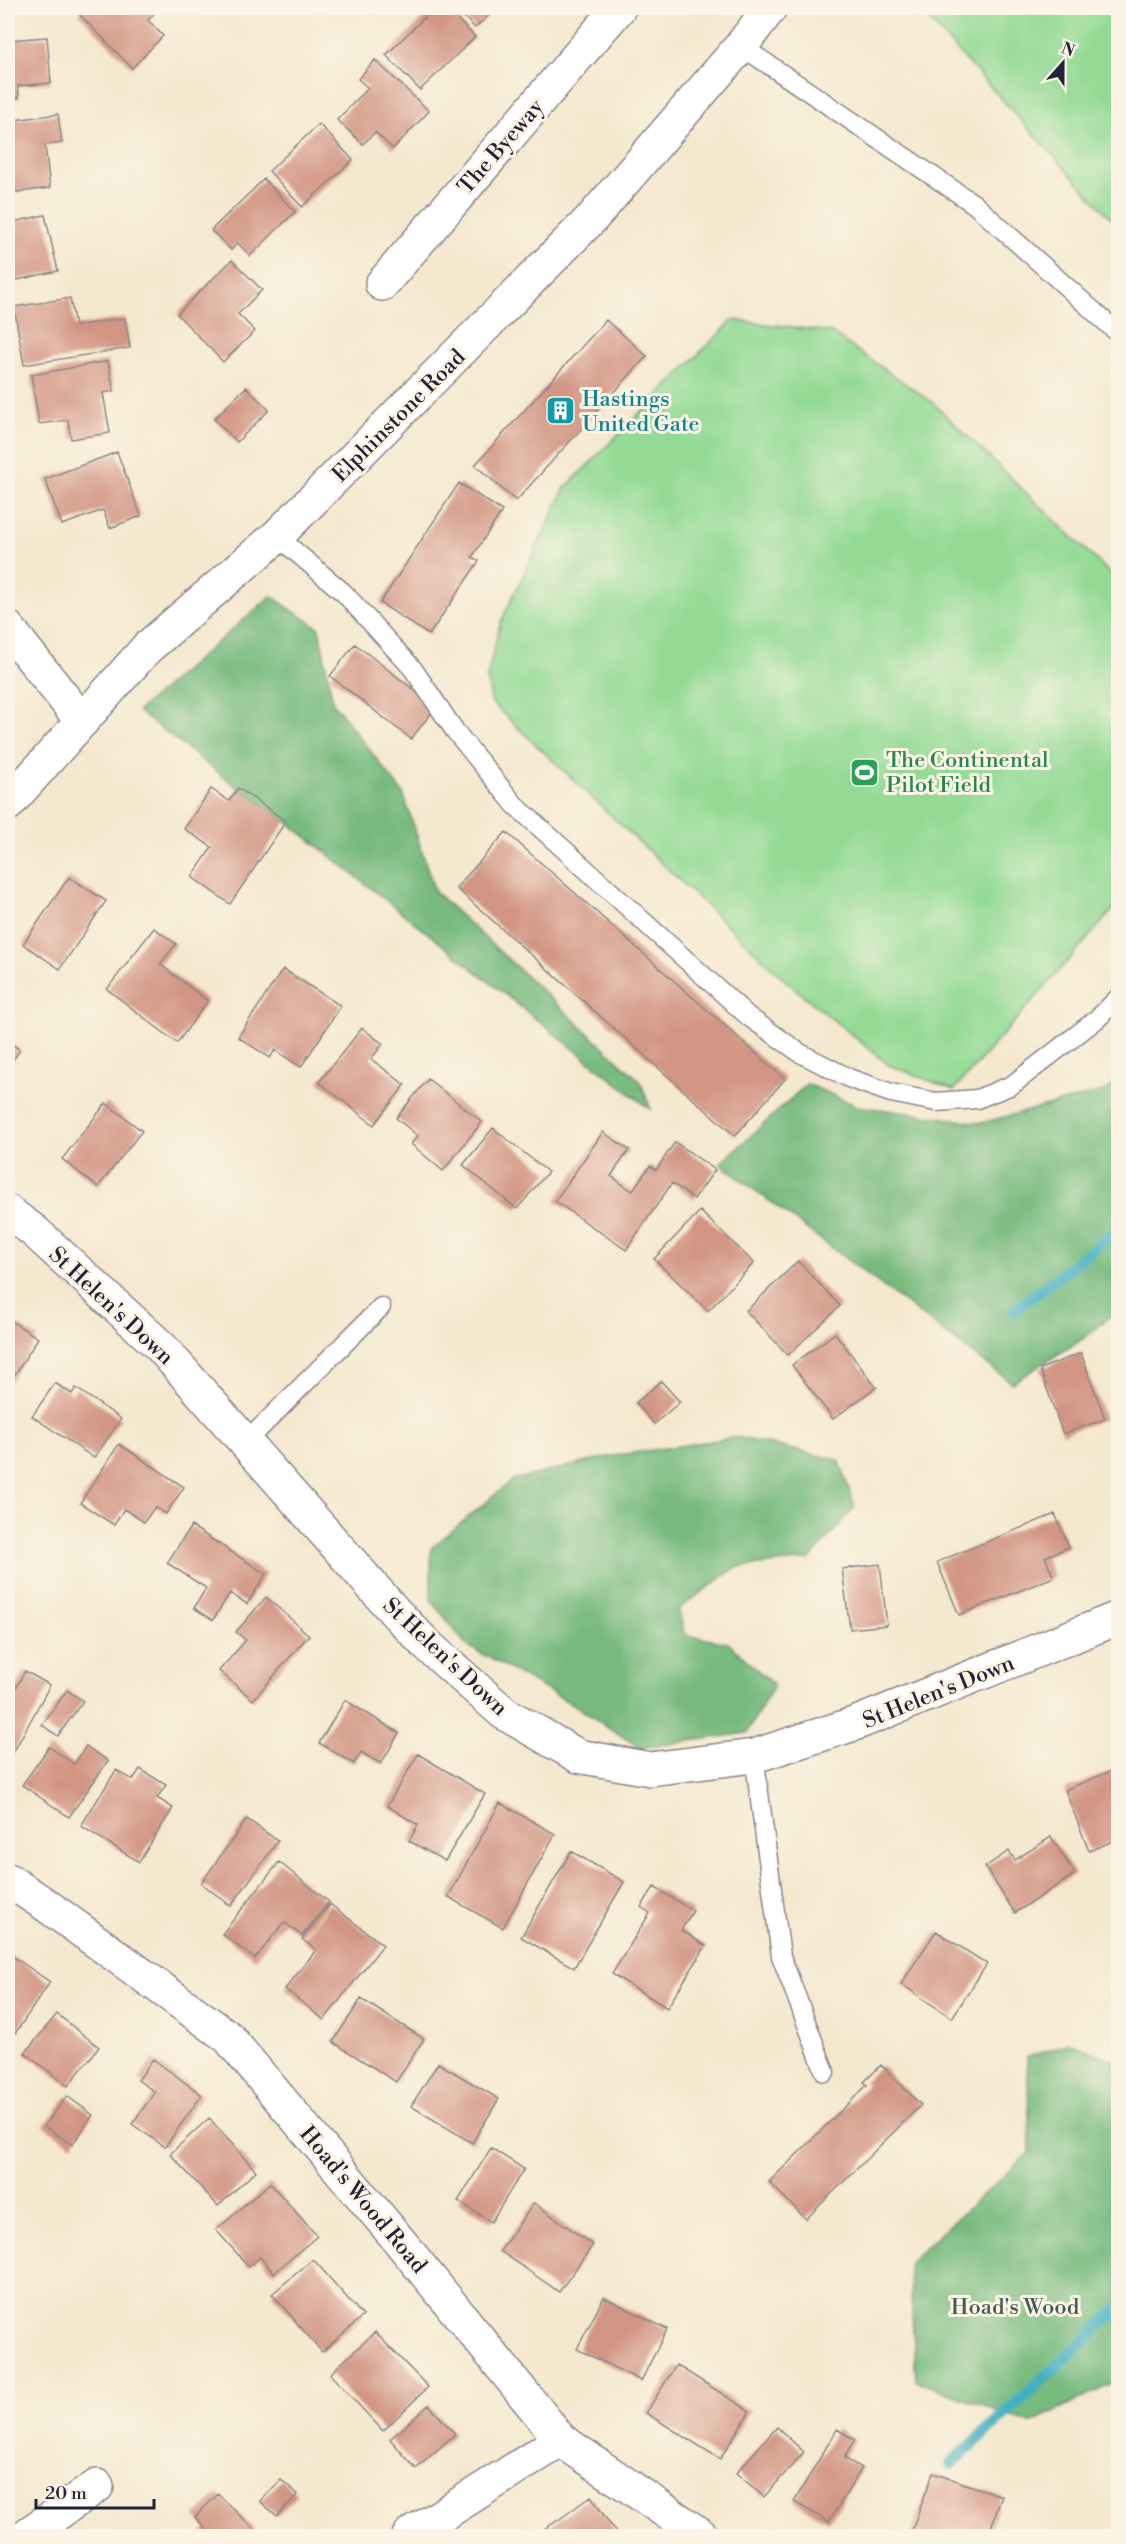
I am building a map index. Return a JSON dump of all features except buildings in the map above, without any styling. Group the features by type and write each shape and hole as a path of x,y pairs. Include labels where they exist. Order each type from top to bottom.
{"street":[{"name":"The Byeway","path":"382,284 619,8"},
{"name":"Elphinstone Road","path":"8,804 147,648 277,536 593,217 741,46 770,8"},
{"path":"8,628 82,721"},
{"name":"St Helen's Down","path":"8,1212 34,1231 161,1347 428,1646 504,1713 578,1756 650,1769 754,1756 857,1723 1119,1618"},
{"name":"Hoad's Wood Road","path":"8,1880 228,2037 397,2238 561,2440 702,2536"},
{"path":"410,2536 561,2440"},
{"path":"25,2536 97,2487"}],"lane":[{"path":"741,46 974,204 1119,333"},
{"path":"277,536 344,593 413,669 455,731 515,805 749,1017 801,1053 851,1079 891,1092 936,1102 977,1099 1012,1086 1080,1033 1119,998"},
{"path":"245,1443 381,1307"},
{"path":"754,1756 781,1956 825,2072"}],"green space":[{"path":"918,8 1118,8 1118,226"},
{"name":"The Continental Pilot Field","path":"733,320 830,332 932,402 1118,581 1118,904 954,1090 889,1065 787,982 492,703 487,678 500,624 565,488"},
{"path":"271,596 319,628 333,703 403,793 435,892 640,1081 651,1110 286,821 238,788 138,711"},
{"path":"1118,1079 1118,1309 1086,1337 1012,1383 720,1164 807,1084 857,1106 981,1123 1105,1091"},
{"path":"737,1437 839,1460 855,1507 809,1560 737,1567 678,1609 685,1635 728,1643 774,1685 747,1733 640,1748 576,1706 466,1645 431,1600 431,1548 513,1480 607,1457"},
{"name":"Hoad's Wood","path":"1070,2043 1118,2062 1118,2381 1030,2423 916,2381 909,2262 1030,2152 1027,2057"}],"waterway":[{"path":"1014,1311 1118,1230"},
{"path":"951,2464 1118,2309"}],"place":[{"name":"Hastings United Gate","path":"561,411"},
{"name":"The Continental Pilot Field","path":"865,772"}]}
